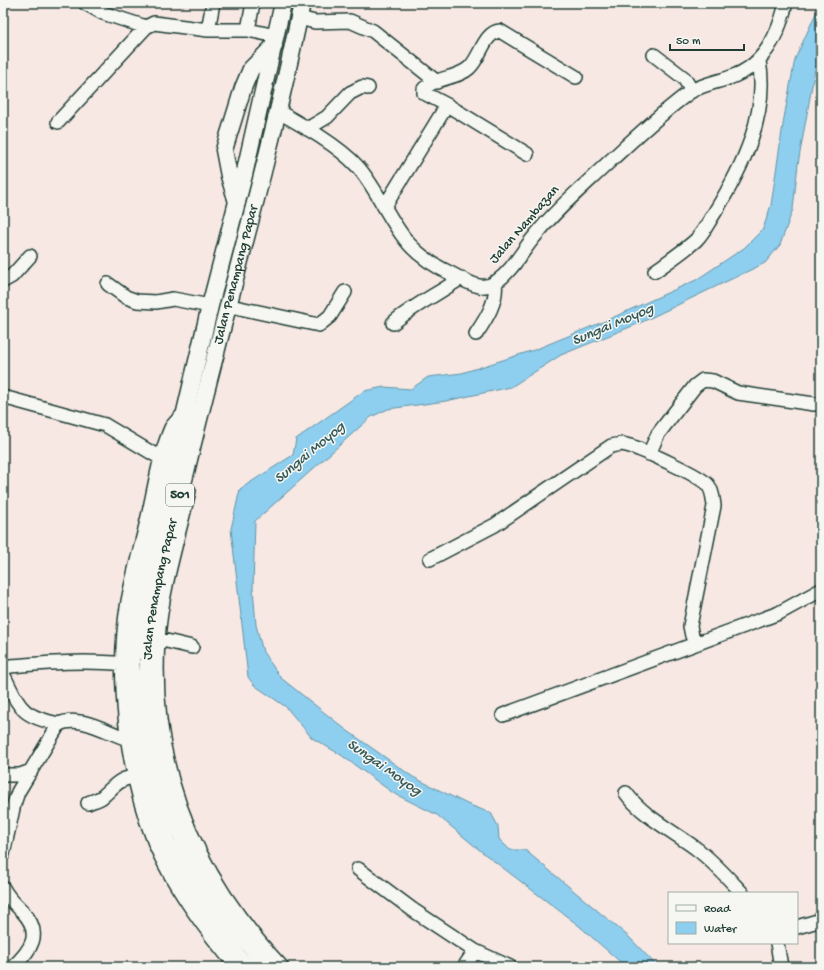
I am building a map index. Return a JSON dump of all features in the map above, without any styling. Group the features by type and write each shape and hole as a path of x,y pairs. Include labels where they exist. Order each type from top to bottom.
{"main road":[{"name":"Jalan Penampang Papar","path":"238,966 238,958 196,897 167,842 154,806 138,744 130,662 148,569 210,306 238,202 283,3"},
{"name":"Jalan Penampang Papar","path":"269,967 241,935 217,901 185,847 165,792 157,758 148,704 147,672 158,585 216,352 279,112 300,10"},
{"path":"238,202 229,176 224,150 243,88 251,69 275,41"},
{"path":"244,175 251,174 255,170 273,132"}],"street":[{"path":"85,3 103,13 146,27"},
{"path":"208,30 213,3"},
{"path":"248,30 253,3"},
{"name":"Jalan Nambazan","path":"279,112 307,129 357,166 385,206 396,227 410,245 427,260 480,286 495,282 512,267 534,236 562,205 648,125 692,91 716,81 735,76 759,61 777,33 786,3"},
{"path":"300,10 315,22 350,21 373,31 437,82"},
{"path":"58,122 146,27 154,23 208,30 248,30 275,41"},
{"path":"527,154 423,92 426,87 463,72 471,67 490,36 495,32 500,31 576,77"},
{"path":"654,55 684,78 692,91"},
{"path":"655,271 697,239 726,193 752,141 760,99 762,75 759,61"},
{"path":"307,129 327,117 350,93 362,87 368,88"},
{"path":"385,206 447,105"},
{"path":"3,282 12,276 30,256"},
{"path":"393,322 408,310 434,296 461,278"},
{"path":"476,334 488,315 494,298 495,282"},
{"path":"108,284 126,297 137,301 156,302 173,299 210,306"},
{"path":"234,284 238,299 179,533 161,612 158,639 157,687 160,719 174,790 193,842 220,888 246,926 282,967"},
{"path":"235,307 319,325 330,316 345,292"},
{"path":"648,454 658,434 695,386 703,380 713,381 738,393 814,404"},
{"path":"3,397 105,425 162,459"},
{"path":"186,411 172,428 162,459 124,602 123,702 128,739 136,778 155,842 168,868 199,920 238,966"},
{"path":"430,559 495,525 610,446 622,444 640,449 704,481 708,485 713,498 712,515 690,626 692,636 698,643"},
{"path":"503,715 779,613 821,590"},
{"path":"158,639 192,647"},
{"path":"123,664 98,662 44,663 10,666 5,668 3,674 20,706 32,717 42,721 60,724 73,721 83,723 128,739"},
{"path":"3,854 14,804 21,786 60,724"},
{"path":"3,775 20,775 31,771"},
{"path":"88,803 100,798 123,779 129,777 136,778"},
{"path":"626,793 631,800 643,810 709,859 741,892"},
{"path":"358,869 413,910 475,951 510,967"},
{"path":"3,888 28,918 33,934 32,945 13,967"},
{"path":"798,927 821,920"},
{"path":"777,944 781,967"},
{"path":"464,967 475,951"}],"water":[{"name":"Sungai Moyog","path":"818,3 821,3 821,57 815,69 798,164 793,209 780,245 765,263 640,323 561,355 511,387 446,401 388,409 371,417 255,521 253,588 256,625 263,652 281,678 345,729 413,777 467,804 491,813 498,826 499,839 510,850 525,850 629,937 658,967 626,967 578,925 482,852 437,815 393,793 341,755 312,738 286,707 254,685 248,677 231,529 240,489 293,455 296,439 364,391 384,387 411,389 428,377 462,373 534,350 605,321 696,280 744,248 763,229 771,205 784,118 795,59 816,13"}]}
